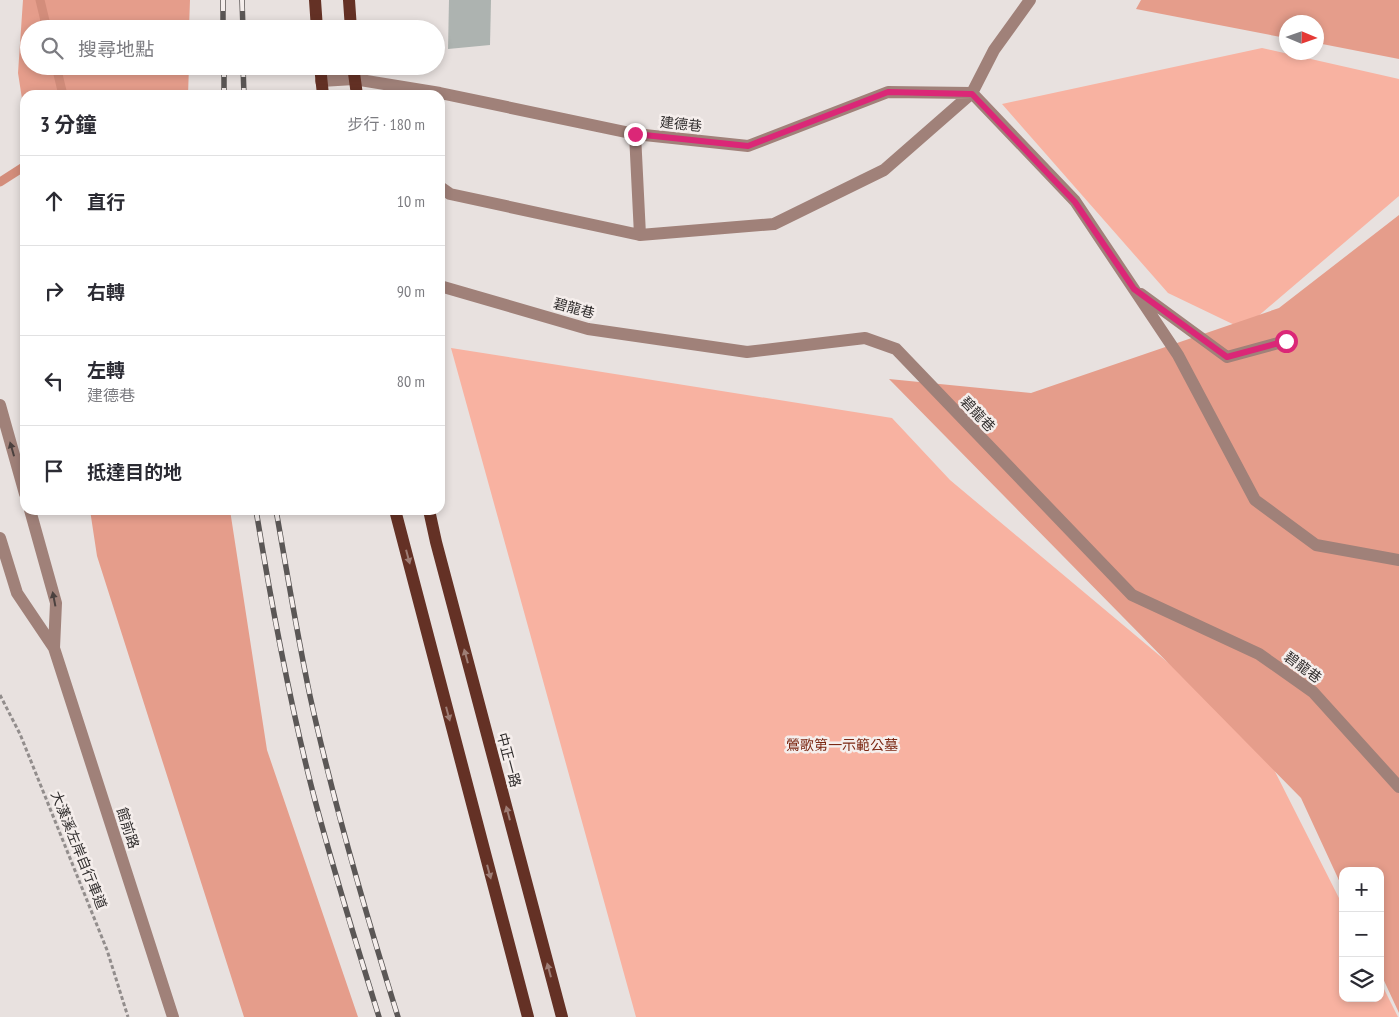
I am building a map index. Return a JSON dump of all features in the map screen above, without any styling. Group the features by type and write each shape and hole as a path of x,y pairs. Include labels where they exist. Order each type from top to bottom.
{"main road":[{"path":"315,0 316,20"},
{"path":"349,0 350,20"},
{"path":"321,75 322,90"},
{"path":"354,75 356,90"},
{"path":"396,515 528,1017"},
{"name":"中正一路","path":"430,515 562,1017"}],"street":[{"path":"445,190 450,194 640,235 774,224 884,170 972,94 994,50 1030,0"},
{"name":"建德巷","path":"321,81 346,75"},
{"name":"建德巷","path":"362,75 424,90"},
{"name":"建德巷","path":"445,95 635,134 748,146 888,92 972,94"},
{"path":"972,94 1075,202 1178,355 1255,500 1316,545 1399,560"},
{"path":"635,134 640,235"},
{"name":"碧龍巷","path":"445,287 588,329 747,352 865,338 896,349 1132,595 1259,654 1313,692 1399,786"},
{"path":"1134,289 1227,357 1286,341"},
{"path":"0,405 20,476"},
{"name":"館前路","path":"31,515 56,603 54,648"},
{"name":"館前路","path":"0,538 17,593 54,648 173,1017"}],"path":[{"name":"大漢溪左岸自行車道","path":"0,695 20,734 107,950 128,1017"}],"green space":[{"path":"1262,48 1279,52 1279,60 1315,60 1399,79 1399,196 1243,329 1168,293 1002,104"},
{"name":"鶯歌第一示範公墓","path":"451,348 892,418 950,480 1258,738 1339,898 1339,1002 1384,1002 1384,989 1398,1017 636,1017"}],"shaded area":[{"path":"23,0 190,0 189,20 22,20"},
{"path":"1141,0 1399,0 1399,59 1324,44 1324,15 1279,15 1279,37 1136,9"},
{"path":"20,44 20,75 189,75 188,90 21,90 18,73"},
{"path":"1399,215 1399,1013 1384,981 1384,867 1339,867 1339,880 1301,798 889,379 1031,393 1279,308"},
{"path":"91,515 231,515 267,750 358,1017 244,1017 97,556"}],"building":[{"path":"449,0 491,0 490,45 448,49"}],"waterway":[{"path":"40,0 45,20"},
{"path":"58,75 62,90"},
{"path":"0,182 20,169"}],"railway":[{"path":"223,0 223,20"},
{"path":"242,0 243,20"},
{"path":"224,75 224,90"},
{"path":"243,75 244,90"},
{"path":"257,515 280,648 303,751 335,872 379,1017"},
{"path":"277,515 319,737 351,858 398,1017"}],"route":[{"path":"635,134 748,146 888,92 972,94 1075,202 1134,289 1227,357 1286,341"}]}
